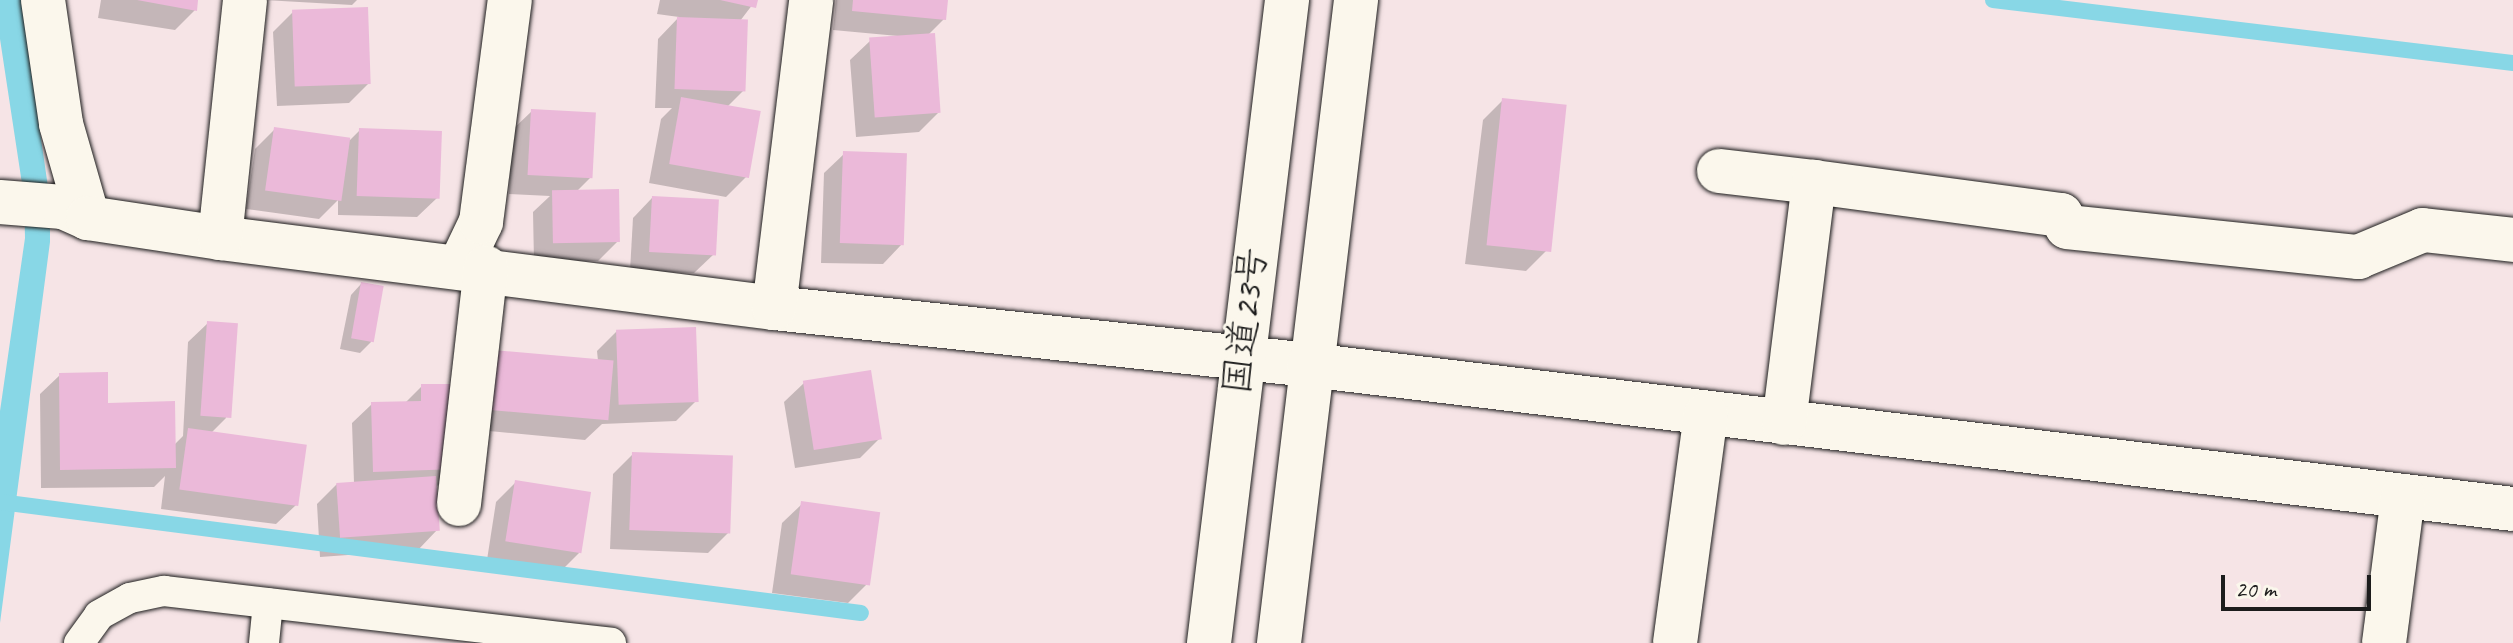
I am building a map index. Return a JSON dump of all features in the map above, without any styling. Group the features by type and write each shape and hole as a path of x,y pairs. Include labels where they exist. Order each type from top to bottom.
{"main road":[{"path":"43,0 76,213"},
{"path":"220,238 245,0"},
{"path":"459,504 473,267 510,0"},
{"path":"774,308 811,0"},
{"name":"国道23号","path":"1209,643 1239,357 1287,0"},
{"name":"国道23号","path":"1279,643 1309,365 1356,0"},
{"path":"1719,171 2061,215 2067,227 2358,257 2423,230 2513,240"},
{"path":"1784,423 1814,182"},
{"path":"5,202 220,238 473,267 774,308 1309,365 1706,415 2513,509"},
{"path":"1675,643 1706,415"},
{"path":"2384,643 2403,496"}],"lane":[{"path":"79,643 99,615 130,598 164,591 268,603 437,632 611,643"},
{"path":"264,643 268,603"}],"water":[{"path":"0,0 21,0 50,201 50,242 0,623 0,411 25,238 24,197 0,39"}],"building":[{"path":"137,0 198,0 197,11"},
{"path":"720,0 758,0 756,8"},
{"path":"853,0 948,0 946,20 852,11"},
{"path":"368,7 371,84 295,87 292,10"},
{"path":"677,17 748,19 745,91 674,89"},
{"path":"935,33 941,113 875,117 869,38"},
{"path":"681,97 761,111 749,178 669,164"},
{"path":"1502,98 1567,105 1551,252 1487,245"},
{"path":"531,109 596,112 592,178 528,175"},
{"path":"274,127 350,138 341,201 265,190"},
{"path":"359,128 442,131 440,199 357,196"},
{"path":"843,151 907,153 904,245 840,243"},
{"path":"619,189 620,242 553,243 552,190"},
{"path":"652,196 719,200 716,255 649,252"},
{"path":"361,282 384,286 374,342 351,338"},
{"path":"207,321 238,323 231,418 200,416"},
{"path":"696,327 699,402 619,405 616,330"},
{"path":"493,350 614,361 608,420 488,410"},
{"path":"871,370 882,439 814,450 803,381"},
{"path":"108,372 108,403 175,401 176,468 60,470 59,373"},
{"path":"421,384 454,384 457,469 373,472 371,402 421,401"},
{"path":"188,428 307,445 298,506 179,489"},
{"path":"632,452 733,456 730,533 629,530"},
{"path":"436,476 440,531 340,538 336,483"},
{"path":"515,480 591,492 581,553 505,541"},
{"path":"801,501 880,512 870,585 791,574"}],"waterway":[{"path":"1993,0 2513,63"},
{"path":"0,502 861,613"}]}
